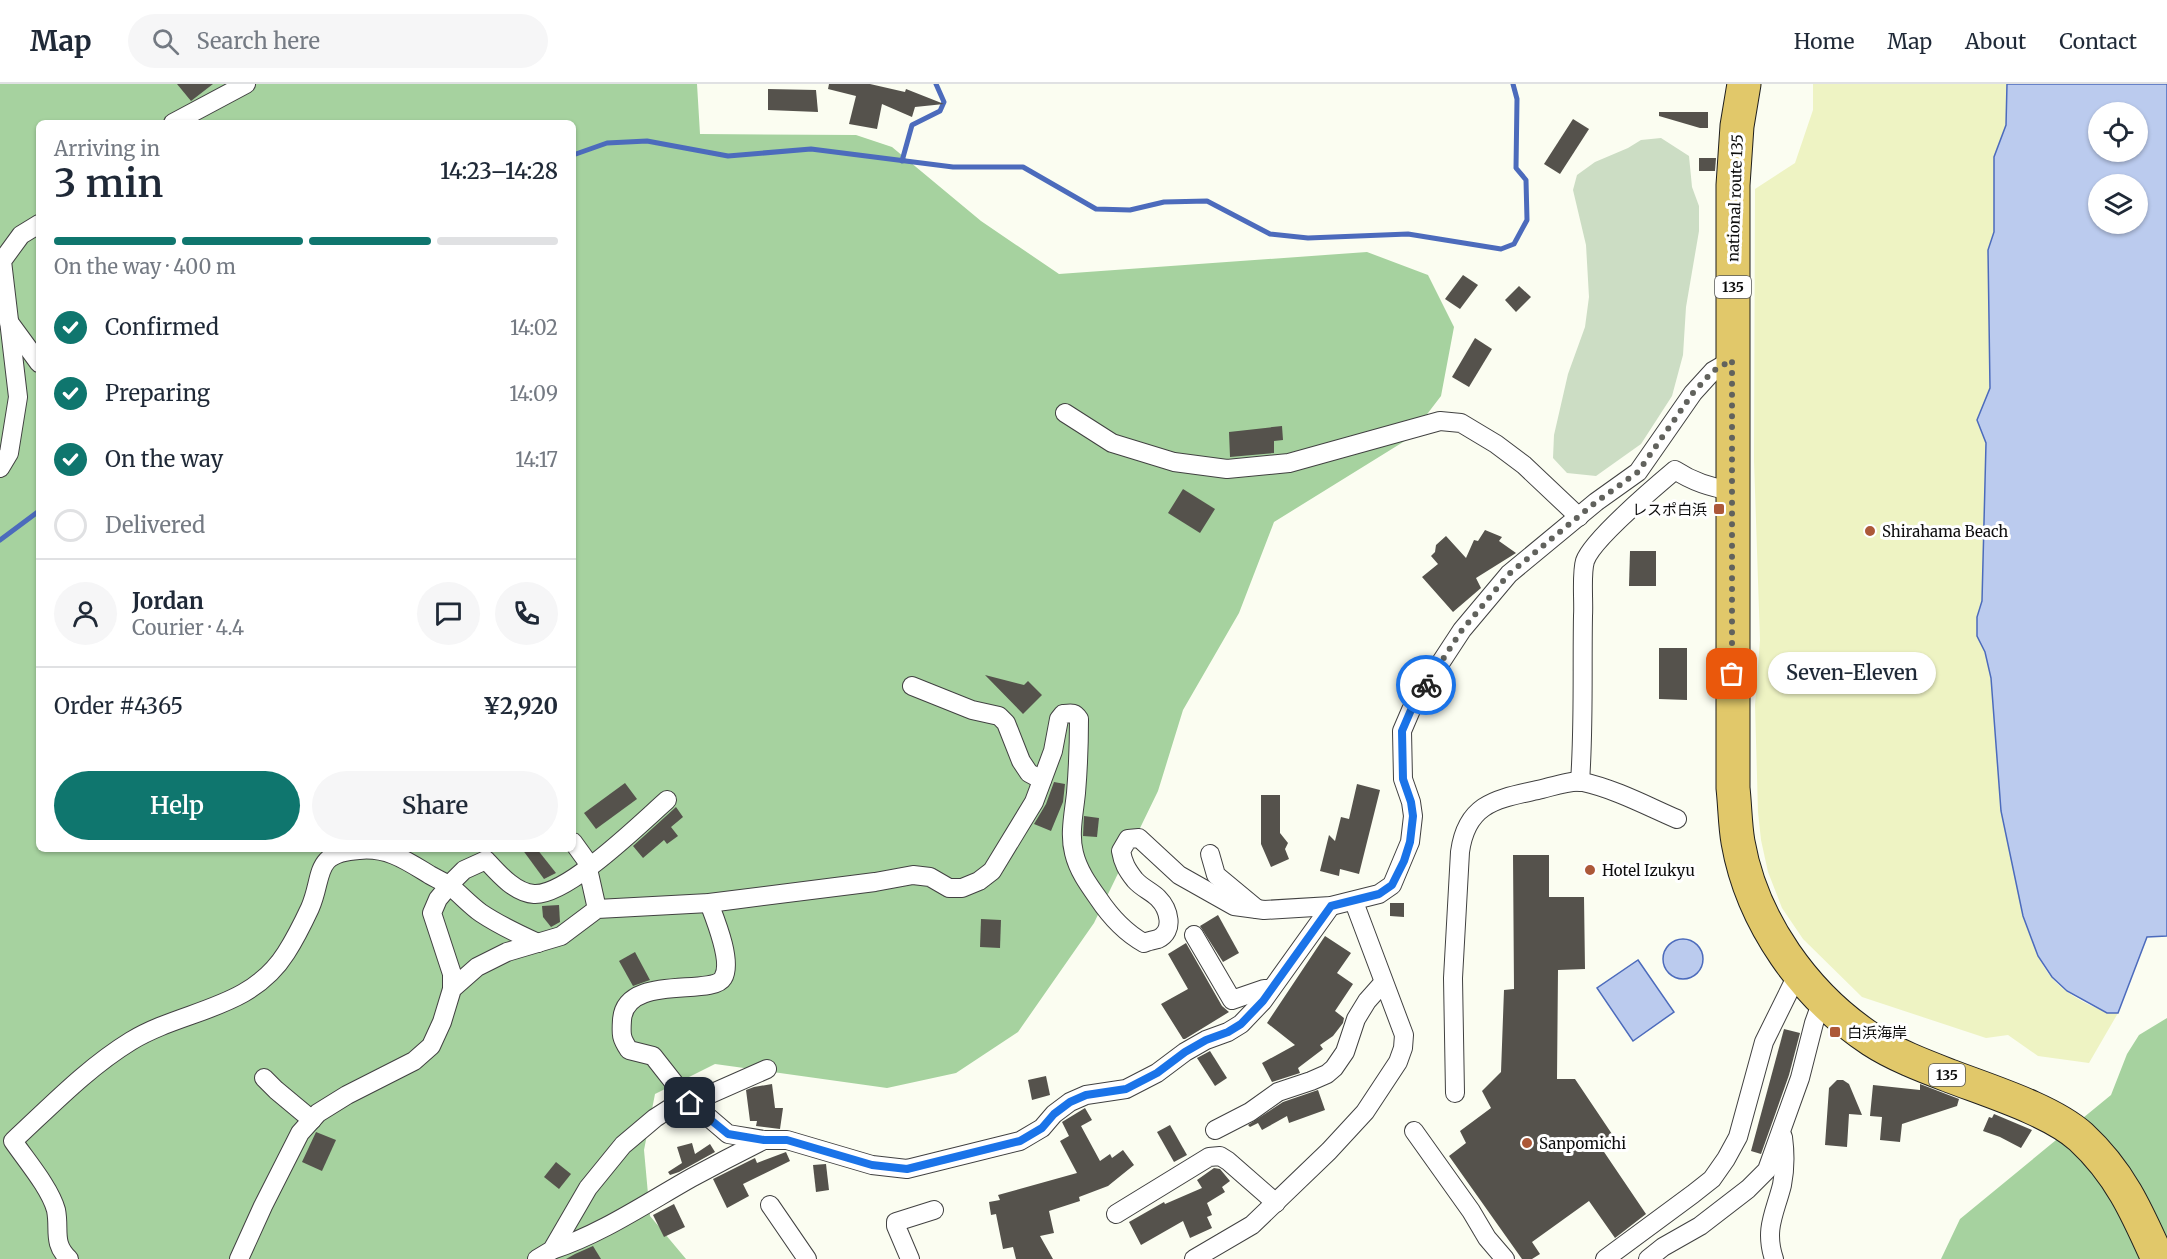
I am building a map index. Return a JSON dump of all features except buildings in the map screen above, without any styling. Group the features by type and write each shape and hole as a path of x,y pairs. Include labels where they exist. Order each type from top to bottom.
{"highway":[{"name":"national route 135","path":"1744,84 1737,126 1733,185 1733,788 1738,843 1756,901 1773,936 1798,973 1845,1020 1873,1041 1938,1072 2047,1115 2079,1136 2109,1165 2120,1181 2158,1259"}],"street":[{"path":"179,120 246,84"},
{"path":"0,468 9,453 18,397 2,261 21,235 36,226"},
{"path":"8,320 36,359"},
{"path":"452,989 477,967 507,952 561,936 597,909 709,903 913,875 930,877 949,888 962,888 979,881 992,872 1034,802 1053,751 1059,719 1063,714 1071,713 1077,715 1079,719 1071,828 1073,852 1086,881 1104,908 1135,938 1144,943 1160,938 1168,930 1169,919 1164,905 1138,883 1124,866 1121,851 1128,839 1139,838 1179,875 1234,906 1257,909 1331,906 1379,894 1392,885 1410,842 1413,816 1403,779 1402,731 1411,710 1462,630 1509,574 1596,502 1638,472 1693,393 1713,371 1732,360"},
{"path":"1065,413 1112,443 1174,462 1227,469 1289,463 1440,421 1461,423 1524,465 1579,517"},
{"path":"1580,782 1583,734 1585,561 1596,543 1675,470 1685,477 1713,488 1733,490"},
{"path":"912,686 972,710 999,716 1006,723 1021,761 1029,773 1042,780"},
{"path":"1455,1093 1453,978 1462,837 1468,823 1489,803 1545,788 1580,782 1611,791 1677,819"},
{"path":"239,1259 289,1153 300,1133 318,1113 414,1061 431,1046 442,1022 452,989 452,974 432,913 438,899 449,885 465,870 486,860 516,887 532,894 549,892 588,868 667,800"},
{"path":"576,846 586,860 597,909"},
{"path":"69,1259 58,1245 56,1210 13,1141 74,1083 129,1042 149,1030 232,1000 262,982 286,954 311,907 321,868 327,860 341,852"},
{"path":"388,852 410,861 449,885 481,913 510,931 538,943"},
{"path":"1210,854 1216,875 1257,909"},
{"path":"1194,1259 1252,1225 1276,1203 1365,1112 1398,1062 1403,1048 1404,1035 1354,902"},
{"path":"709,903 721,938 726,967 723,978 716,985 676,987 632,999 623,1008 621,1039 629,1050 653,1056 688,1101 728,1134 764,1140 787,1140 872,1165 907,1169 1020,1141 1042,1128 1054,1114 1070,1102 1086,1095 1126,1089 1157,1073 1206,1040 1228,1032 1241,1024 1263,1001 1331,906"},
{"path":"1194,934 1232,1000 1264,989 1271,989"},
{"path":"1605,1259 1712,1179 1726,1159 1738,1137 1764,1042 1798,973"},
{"path":"1215,1130 1250,1112 1278,1092 1311,1081 1334,1068 1345,1052 1356,1018 1383,983"},
{"path":"1648,1259 1663,1247 1700,1226 1767,1170 1800,1078 1823,998"},
{"path":"544,1255 588,1188 623,1145 655,1118 688,1101 767,1069"},
{"path":"264,1078 312,1120"},
{"path":"1774,1259 1769,1235 1773,1211 1782,1183 1784,1150 1782,1130"},
{"path":"1414,1131 1471,1211 1487,1238 1505,1259"},
{"path":"544,1255 577,1242 627,1216 691,1178 764,1140"},
{"path":"1116,1214 1209,1157 1215,1156 1227,1161 1276,1203"},
{"path":"770,1205 807,1259"},
{"path":"910,1259 896,1222 934,1210"}],"shaded area":[{"path":"0,84 697,84 700,134 856,135 892,147 981,221 1059,274 1367,252 1428,275 1454,327 1441,396 1408,439 1274,522 1239,613 1183,710 1158,791 1094,923 1018,1032 956,1073 887,1088 715,1064 655,1094 644,1150 650,1216 686,1259 0,1259"},
{"path":"1661,138 1689,156 1692,187 1699,206 1699,231 1686,307 1683,355 1672,396 1641,444 1596,476 1567,473 1553,458 1554,435 1568,374 1585,327 1589,297 1586,245 1573,190 1577,175 1595,162 1641,140"},
{"path":"2167,1018 2167,1259 1941,1259 1960,1219 2111,1095 2127,1054 2139,1035"}],"sand":[{"name":"Shirahama Beach","path":"1813,84 2007,84 2006,125 1994,157 1994,232 1988,250 1990,388 1977,420 1986,443 1982,601 1977,617 1977,636 1985,652 1991,678 2001,811 2038,956 2051,977 2064,989 2091,1006 2118,1013 2089,1063 2038,1056 2008,1035 1986,1038 1862,997 1803,939 1782,908 1768,872 1758,812 1755,705 1760,640 1754,461 1755,189 1795,163 1813,110"}],"water":[{"path":"2007,84 2167,84 2167,936 2147,937 2118,1013 2107,1013 2067,991 2052,977 2038,956 2023,916 2001,811 1991,678 1985,652 1977,636 1977,617 1982,601 1986,443 1977,420 1990,388 1988,250 1994,232 1994,157 2006,125"},
{"path":"1683,939 1697,945 1703,959 1697,973 1683,979 1669,973 1663,959 1669,945"},
{"path":"1638,960 1674,1012 1633,1041 1597,988"}],"waterway":[{"path":"902,161 912,125 940,111 944,102 936,84"},
{"path":"576,154 607,143 647,141 728,156 811,149 953,167 1023,167 1096,209 1130,210 1164,202 1207,201 1270,234 1308,238 1408,234 1501,249 1514,244 1527,220 1526,180 1516,168 1517,99 1513,84"},
{"path":"0,540 36,513"}],"way so far":[{"path":"1426,685 1462,630 1509,574 1596,502 1638,472 1693,393 1713,371 1732,360 1732,674"}],"place":[{"name":"レスポ白浜","path":"1719,509"},
{"name":"Shirahama Beach","path":"1870,531"},
{"name":"Seven-Eleven","path":"1732,674"},
{"name":"Hotel Izukyu","path":"1590,870"},
{"name":"白浜海岸","path":"1835,1032"},
{"name":"Sanpomichi","path":"1527,1143"}],"route":[{"path":"690,1103 728,1134 764,1140 787,1140 872,1165 907,1169 1020,1141 1042,1128 1054,1114 1070,1102 1086,1095 1126,1089 1157,1073 1185,1052 1241,1024 1263,1001 1331,906 1379,894 1392,885 1404,861 1410,842 1413,816 1403,779 1402,731 1426,685"}]}
